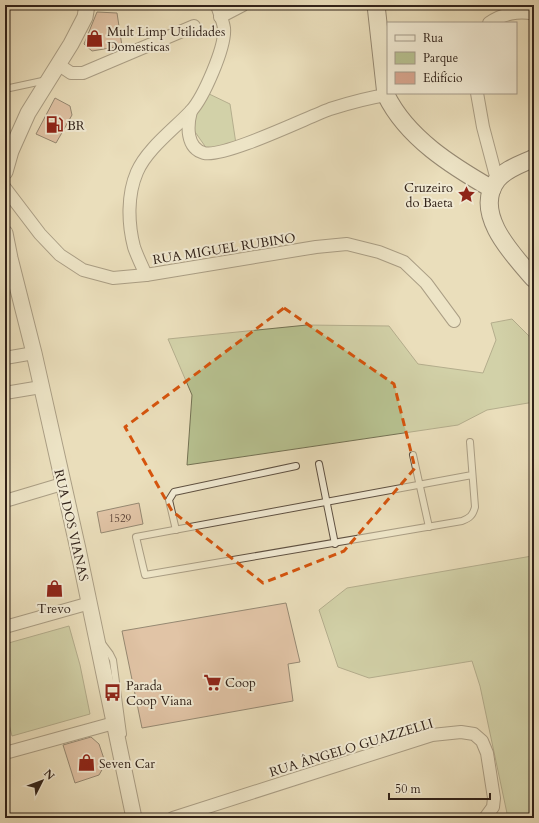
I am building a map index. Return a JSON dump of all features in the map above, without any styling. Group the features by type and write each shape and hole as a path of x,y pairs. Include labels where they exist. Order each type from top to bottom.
{"main road":[{"path":"376,5 386,95 392,106 400,118 427,145 457,168 495,184"},
{"path":"534,158 507,171 495,184 490,210 495,229 512,254 534,279"}],"street":[{"path":"5,172 10,150 28,113 50,79 85,17 87,5"},
{"path":"146,275 134,247 130,218 131,194 137,172 146,156 198,103 214,68 223,43 224,27 217,5"},
{"path":"220,17 243,5"},
{"path":"490,22 497,17 516,13 534,14"},
{"path":"58,65 71,73 83,73 194,26"},
{"path":"477,94 495,184"},
{"path":"191,111 188,121 190,141 195,148 204,152 214,153 233,148 358,100 386,95"},
{"name":"RUA MIGUEL RUBINO","path":"5,188 40,234 60,255 83,270 113,278 146,275 316,247 347,244 379,252 404,262 426,283 454,320"},
{"name":"RUA DOS VIANAS","path":"5,233 34,353 62,484 90,603 134,818"},
{"path":"5,358 34,353"},
{"path":"5,393 41,387"},
{"path":"5,501 62,484"},
{"path":"5,627 90,603"},
{"path":"5,753 114,723"},
{"name":"RUA ÂNGELO GUAZZELLI","path":"173,818 432,735 461,732 474,734 482,741 487,753 494,798 493,807 488,816 485,818"}],"lane":[{"path":"5,89 50,79"},
{"path":"470,442 475,507 474,514 462,521 335,544 144,575 136,537 472,475"},
{"path":"413,455 428,527"},
{"path":"319,464 335,544"},
{"path":"176,530 169,500 174,492 296,466"},
{"path":"97,638 105,646 113,660 123,732 119,747"}],"highlighted area":[{"path":"284,308 394,384 415,468 344,551 263,583 172,511 125,427"}],"green space":[{"path":"205,92 230,104 236,144 207,149 193,129 197,106"},
{"path":"512,319 529,336 534,354 534,402 487,410 458,425 187,465 192,395 168,339 307,325 389,326 418,364 483,373 496,340 491,323"},
{"path":"532,556 534,559 534,663 531,664 534,692 534,818 508,818 480,686 472,661 369,678 338,667 319,610 347,588"},
{"path":"69,626 80,665 90,714 12,736 5,709 5,644"}],"building":[{"path":"97,12 117,13 122,46 92,51 84,44"},
{"name":"BR","path":"55,98 70,106 72,115 56,143 36,134"},
{"path":"139,503 143,524 101,533 97,512"},
{"name":"Coop","path":"286,603 300,662 288,664 293,701 142,728 122,631"},
{"name":"Seven Car","path":"91,737 99,744 104,759 103,768 99,775 75,783 63,745"}],"place":[{"name":"Mult Limp Utilidades Domesticas","path":"94,38"},
{"name":"BR","path":"54,125"},
{"name":"Cruzeiro do Baeta","path":"466,194"},
{"name":"Trevo","path":"54,589"},
{"name":"Coop","path":"212,682"},
{"name":"Parada Coop Viana","path":"113,692"},
{"name":"Seven Car","path":"86,763"}]}
